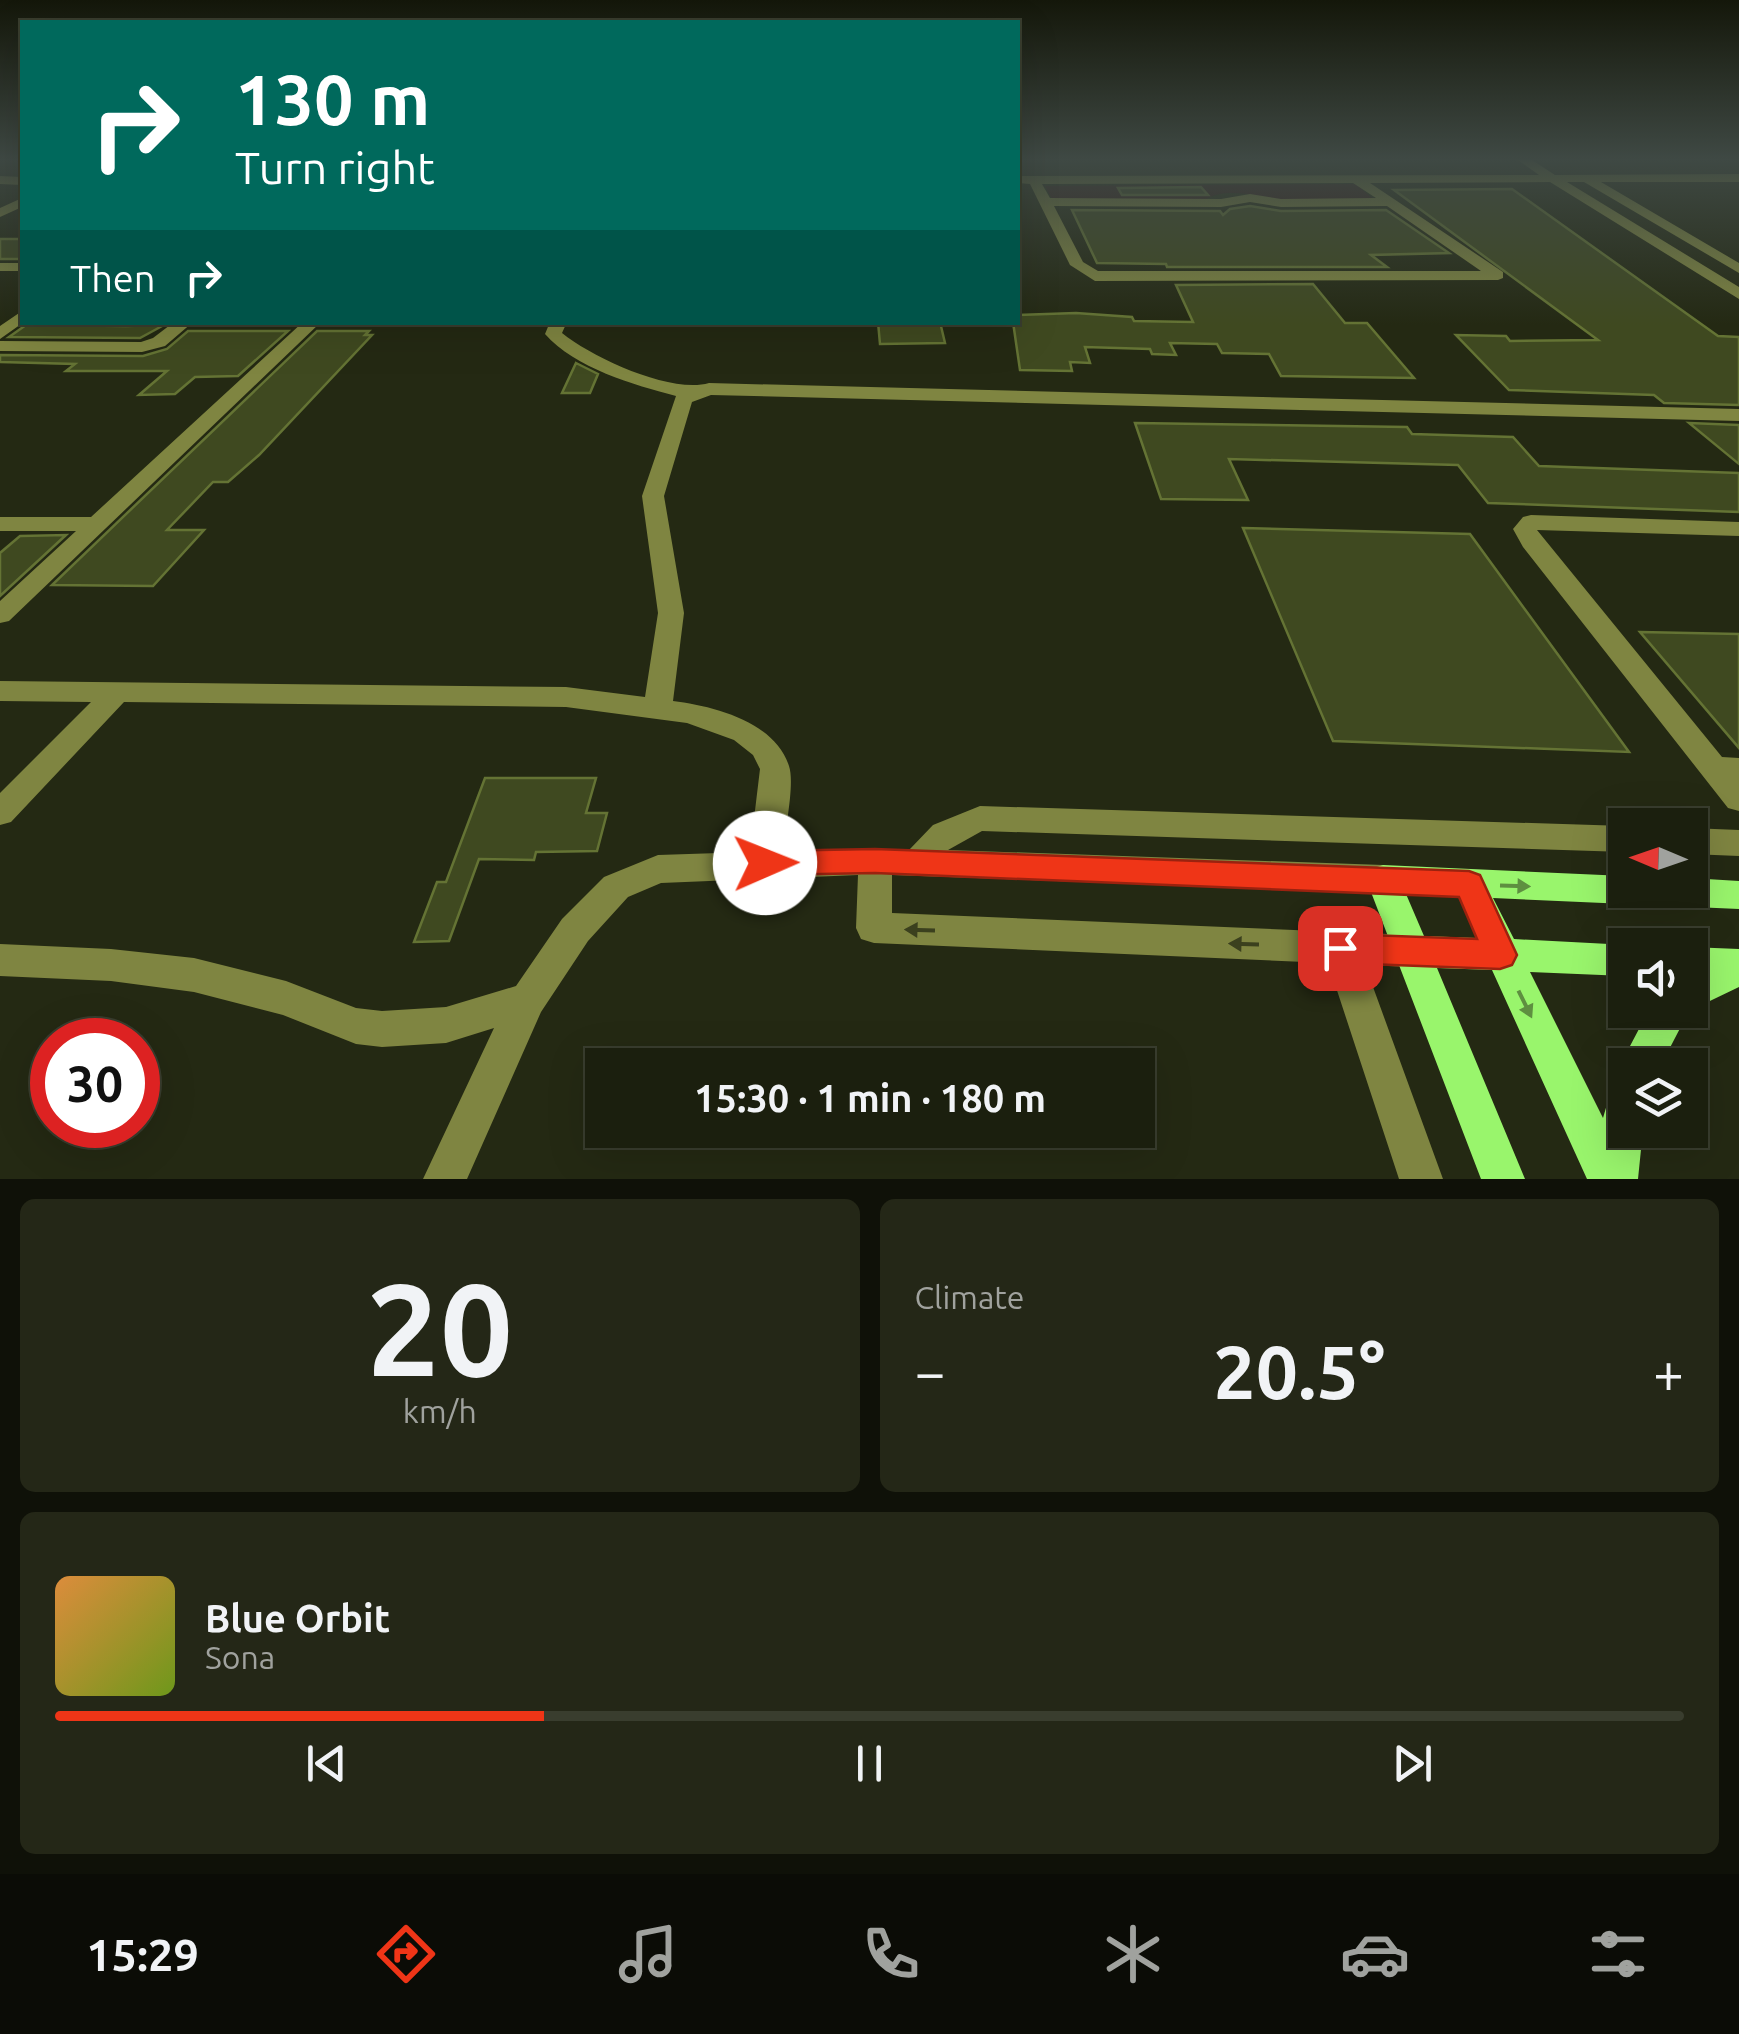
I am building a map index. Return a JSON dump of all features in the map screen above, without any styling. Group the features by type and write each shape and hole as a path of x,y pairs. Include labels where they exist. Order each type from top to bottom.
{"main road":[{"path":"1503,1179 1383,879 1739,895"},
{"path":"1469,884 1500,955 1613,1179"},
{"path":"1412,951 1608,959"},
{"path":"1708,964 1739,967"},
{"path":"1708,984 1739,967"},
{"path":"1613,1179 1618,1148"}],"street":[{"path":"1050,215 1077,265 1095,276 1498,275 1408,215"},
{"path":"1612,215 1739,294"},
{"path":"1649,215 1739,269"},
{"path":"0,334 20,318"},
{"path":"0,346 142,346 159,342 181,325"},
{"path":"0,615 310,325"},
{"path":"557,325 553,334 562,342 616,370 690,394"},
{"path":"658,706 671,613 653,496 683,400 690,394 709,390 1739,415"},
{"path":"1739,529 1531,522 1525,530 1531,542 1726,768 1739,799"},
{"path":"0,524 96,524"},
{"path":"0,692 566,697 658,706 715,720 765,748 775,769 775,784 765,863"},
{"path":"0,813 114,695"},
{"path":"919,863 931,843 948,830 980,818 1608,838"},
{"path":"1708,842 1739,843"},
{"path":"875,861 874,928 1412,951"},
{"path":"446,1179 475,1108 528,1000 575,930 616,887 658,869 875,861 1383,879"},
{"path":"1340,948 1421,1179"},
{"path":"0,960 111,964 194,975 286,998 356,1026 382,1029 446,1025 528,1000"}],"building":[{"path":"1074,215 1393,215 1449,253 1371,255 1387,267 1167,267 1097,263"},
{"path":"1428,215 1548,215 1718,336 1739,337 1739,405 1664,403 1654,395 1509,390 1456,335 1506,336 1510,341 1598,340"},
{"path":"0,239 20,239 20,259 0,259"},
{"path":"1313,284 1345,323 1367,323 1414,378 1281,376 1269,354 1222,353 1217,344 1170,343 1176,355 1152,354 1150,349 1085,347 1090,363 1070,362 1072,371 1020,370 1013,325 1020,325 1020,315 1076,313 1132,317 1134,321 1193,322 1176,285"},
{"path":"26,325 164,325 140,338 9,337"},
{"path":"878,325 941,325 945,343 880,344"},
{"path":"188,331 288,331 238,376 195,377 175,394 139,395 167,371 66,371 75,364 0,362 0,355 143,356 167,349"},
{"path":"317,331 369,331 365,335 372,335 259,455 228,482 213,482 167,530 204,530 153,586 52,585"},
{"path":"576,363 598,374 590,393 562,393"},
{"path":"1135,423 1407,427 1412,434 1513,437 1539,466 1739,473 1739,512 1488,503 1458,465 1229,459 1248,500 1161,499"},
{"path":"1689,423 1739,425 1739,464"},
{"path":"1243,528 1470,534 1629,752 1333,741"},
{"path":"66,535 0,596 0,553 20,536"},
{"path":"1640,632 1739,634 1739,748"},
{"path":"485,778 596,778 586,813 607,813 597,851 536,852 534,860 479,859 449,941 414,942 437,882 446,882"}],"route":[{"path":"765,863 875,861 1469,884 1500,955 1340,948"}]}
